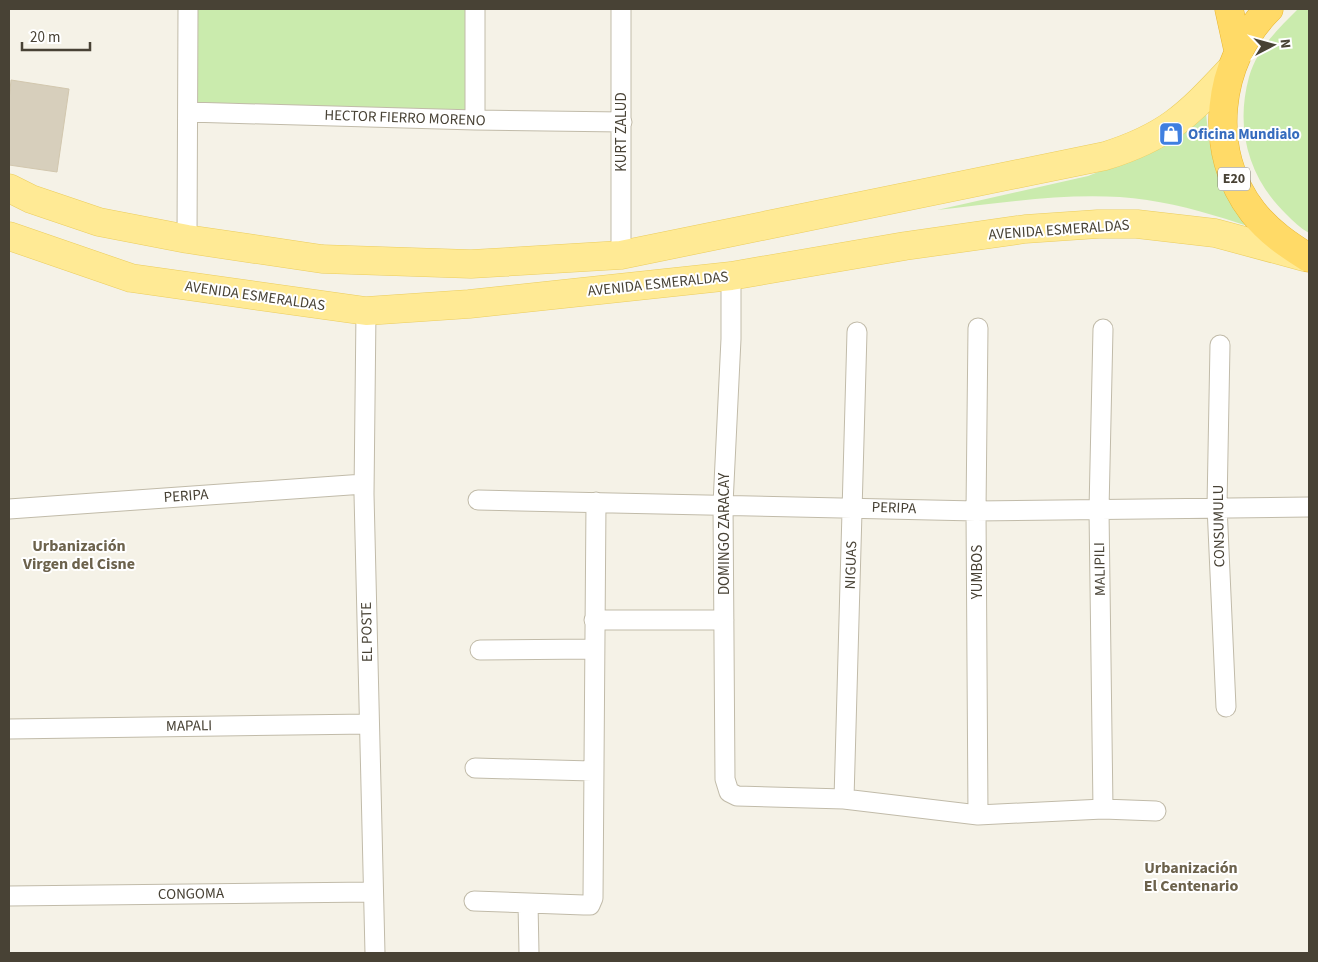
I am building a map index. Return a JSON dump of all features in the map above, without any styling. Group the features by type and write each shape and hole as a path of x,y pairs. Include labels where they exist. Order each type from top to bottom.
{"highway":[{"path":"1228,9 1234,60"},
{"name":"E20","path":"1269,9 1257,20 1234,60 1223,106 1224,143 1234,179 1253,211 1278,238 1309,258"}],"main road":[{"path":"9,188 31,199 99,222 187,239 322,259 471,264 621,255 1036,170 1132,147 1161,134 1184,117 1234,60"},
{"name":"AVENIDA ESMERALDAS","path":"9,236 131,278 366,311 469,304 731,276 905,246 1016,230 1098,224 1138,224 1215,233 1309,258"}],"street":[{"path":"187,239 188,9"},
{"path":"475,9 475,120"},
{"name":"KURT ZALUD","path":"621,255 622,9"},
{"name":"HECTOR FIERRO MORENO","path":"188,112 622,122"},
{"name":"DOMINGO ZARACAY","path":"731,276 731,339 723,504 725,779 730,792 737,796 844,799"},
{"name":"EL POSTE","path":"366,311 364,484 375,953"},
{"name":"YUMBOS","path":"978,328 976,511 978,815"},
{"name":"MALIPILI","path":"1103,329 1099,510 1103,809"},
{"name":"NIGUAS","path":"844,799 857,332"},
{"name":"CONSUMULU","path":"1220,345 1217,506 1226,707"},
{"name":"PERIPA","path":"9,509 364,484"},
{"name":"PERIPA","path":"478,500 976,511 1099,510 1217,506 1309,507"},
{"path":"474,902 590,904 593,898 592,771 596,502"},
{"path":"594,620 724,620"},
{"path":"480,650 594,649"},
{"name":"MAPALI","path":"9,729 369,724"},
{"path":"474,768 592,771"},
{"path":"844,799 978,815 1103,809 1156,811"},
{"name":"CONGOMA","path":"9,896 373,892"},
{"path":"528,903 529,953"}],"green space":[{"path":"188,9 472,9 475,120 188,112"},
{"path":"1298,9 1309,9 1309,233 1286,214 1262,184 1248,151 1244,115 1249,77 1257,57 1269,40"},
{"path":"1205,100 1212,153 1221,183 1251,227 1173,205 1121,197 1068,197 937,210 1088,176 1121,163"}],"building":[{"path":"11,80 69,89 57,172 9,165 9,100"}],"place":[{"name":"Oficina Mundialo","path":"1171,134"}],"district":[{"name":"Urbanización Virgen del Cisne","path":"79,555"},
{"name":"Urbanización El Centenario","path":"1191,877"}]}
